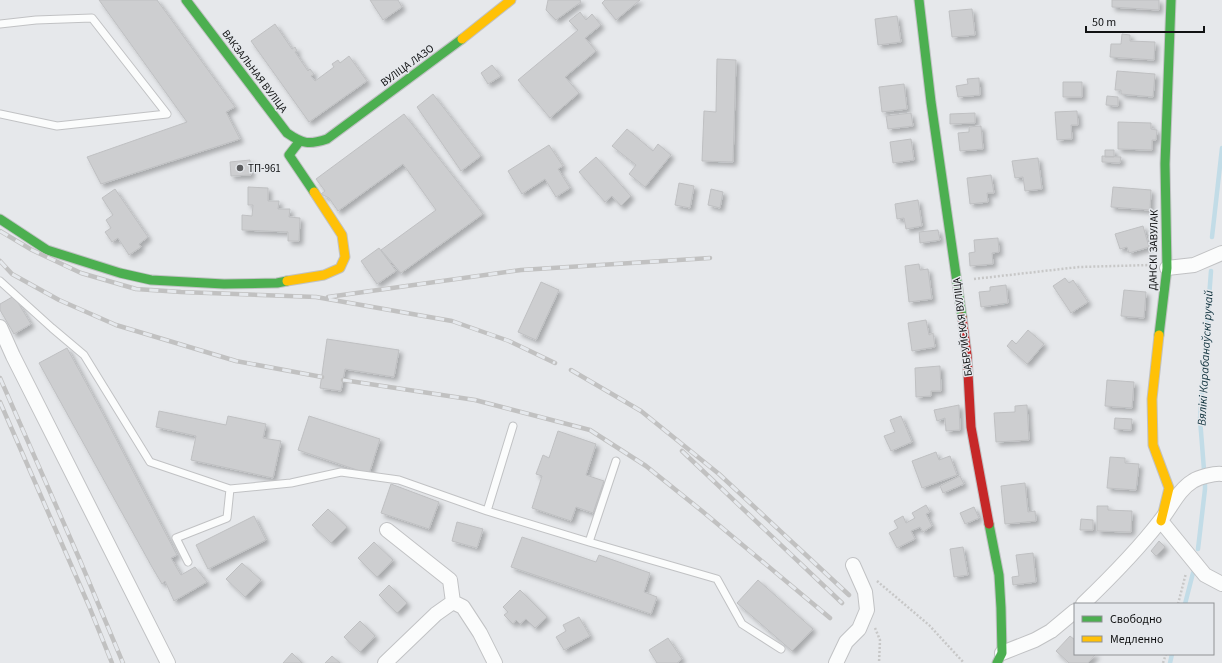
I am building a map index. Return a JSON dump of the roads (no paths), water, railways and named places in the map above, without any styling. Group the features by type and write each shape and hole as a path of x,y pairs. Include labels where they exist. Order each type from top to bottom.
{"street":[{"name":"ВАКЗАЛЬНАЯ ВУЛІЦА","path":"186,0 287,133 299,142"},
{"name":"ВУЛІЦА ЛАЗО","path":"299,142 313,144 327,139 470,33 511,0"},
{"name":"БАБРУЙСКАЯ ВУЛІЦА","path":"919,0 931,102 967,355 971,427 999,575 1001,608 1000,658 1051,631 1074,612"},
{"name":"ДАНСКІ ЗАВУЛАК","path":"1161,521 1169,488 1153,445 1152,399 1167,266 1165,164 1171,0"},
{"path":"0,219 47,250 120,274 151,280 224,284 277,282 324,275 340,268 345,257 342,235 289,155 299,142"},
{"path":"1167,266 1194,265 1222,253"},
{"path":"0,327 13,356 168,663"},
{"path":"1084,603 1110,579 1161,521 1179,494 1193,481 1216,473 1222,474"},
{"path":"1161,521 1205,575 1222,584"},
{"path":"387,530 450,580 453,602"},
{"path":"836,663 846,642 859,629 867,610 865,592 855,570"},
{"path":"386,663 436,614 453,602"},
{"path":"453,602 463,607 480,633 495,663"}],"lane":[{"path":"0,24 36,20 92,18 167,114 57,126 0,114"},
{"path":"0,281 84,355 150,462 230,490 291,483 341,472 399,480 487,511 717,579 742,624 781,649"},
{"path":"487,511 513,426"},
{"path":"589,542 616,461"},
{"path":"188,562 176,538 226,518 230,490"}],"waterway":[{"name":"Вялікі Карабанаўскі ручай","path":"1212,237 1222,148"},
{"name":"Вялікі Карабанаўскі ручай","path":"1204,470 1200,419 1211,271"},
{"name":"Вялікі Карабанаўскі ручай","path":"1198,549 1205,484"},
{"name":"Вялікі Карабанаўскі ручай","path":"1185,603 1193,573"},
{"name":"Вялікі Карабанаўскі ручай","path":"1170,663 1172,655"}],"railway":[{"path":"0,231 32,250 81,273 136,289 316,297 452,321 509,341 555,363"},
{"path":"328,297 521,270 710,258"},
{"path":"0,261 12,274 59,300 116,325 236,361 322,377"},
{"path":"571,370 641,411 719,474 849,595"},
{"path":"0,378 79,558 123,663"},
{"path":"343,380 475,400 590,430 646,466 830,618"},
{"path":"0,402 89,606 112,663"},
{"path":"682,451 842,603"}],"place":[{"name":"ТП-961","path":"240,168"}]}
